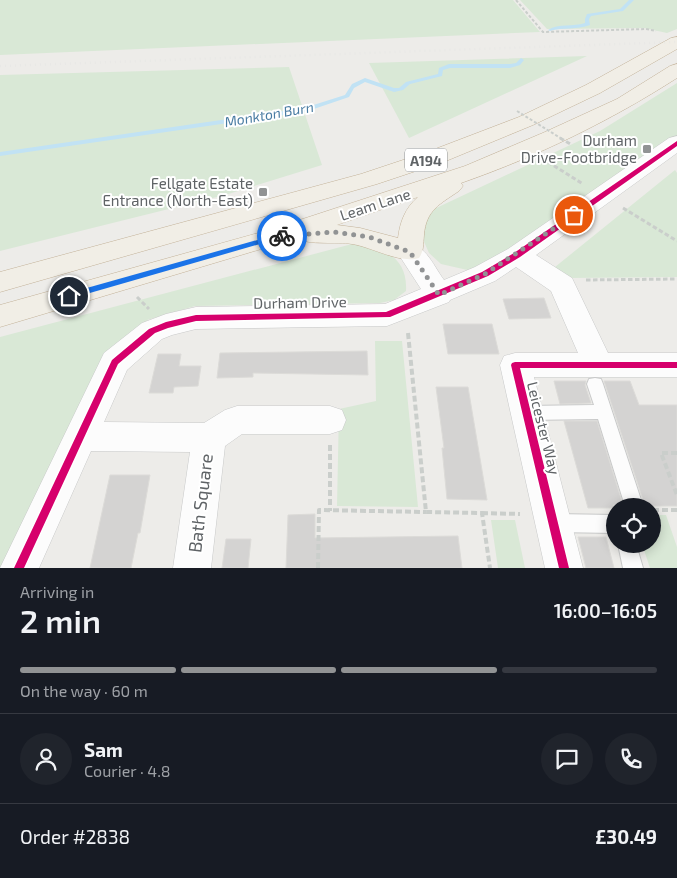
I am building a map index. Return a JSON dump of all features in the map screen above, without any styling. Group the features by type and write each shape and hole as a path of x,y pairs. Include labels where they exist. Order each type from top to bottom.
{"highway":[{"name":"Leam Lane","path":"0,282 369,179 438,156 526,121 601,84 670,37"},
{"name":"Leam Lane","path":"0,316 278,236 473,171 624,104 677,70"},
{"name":"A194","path":"278,236 334,232 369,237 410,252 411,225 416,214 426,203 473,171"}],"street":[{"name":"Durham Drive","path":"19,568 115,362 152,331 166,325 196,318 387,315 439,295 485,274 517,255 596,192 677,142"},
{"path":"410,252 439,295"},
{"path":"517,255 562,285 597,374"},
{"name":"Leicester Way","path":"564,568 515,365 597,374 677,365"},
{"name":"Bath Square","path":"81,436 208,438 237,420 330,420"},
{"name":"Bath Square","path":"192,568 208,438"}],"lane":[{"path":"597,374 604,412 631,498"},
{"path":"526,413 604,412"},
{"path":"552,518 606,523"},
{"path":"629,553 633,568"}],"path":[{"path":"516,0 544,32 646,29 670,37"},
{"path":"517,110 572,145"},
{"path":"544,159 677,241"},
{"path":"562,285 570,280 677,279"},
{"path":"120,281 166,325"},
{"path":"408,334 426,512"},
{"path":"330,420 330,510"},
{"path":"677,453 662,453 677,496"},
{"path":"318,568 319,510 482,513 552,518"},
{"path":"661,510 677,510"},
{"path":"482,513 490,568"}],"green space":[{"path":"0,0 513,0 540,32 0,55"},
{"path":"520,0 677,0 677,29 667,33 644,28 547,29"},
{"path":"587,56 409,138 369,63"},
{"path":"289,67 322,165 225,195 0,251 0,75"},
{"path":"677,83 677,143 485,274 441,264 429,253 421,235 423,224 432,210 600,131"},
{"path":"675,170 677,173 677,277 568,278 555,267"},
{"path":"352,244 383,251 398,262 403,269 406,291 394,300 380,303 195,306 147,320 155,330 152,331 0,568 0,337"},
{"path":"375,341 402,341 418,507 337,506 339,409 376,401"},
{"path":"661,515 666,515 677,547 677,568 650,568 645,553 661,553"},
{"path":"491,520 515,520 525,568 498,568"}],"building":[{"path":"544,298 551,318 509,319 503,299"},
{"path":"443,324 492,324 499,354 448,354"},
{"path":"367,351 368,375 253,373 253,377 217,378 220,353"},
{"path":"158,354 181,354 179,366 201,366 198,386 174,387 173,393 149,393"},
{"path":"554,381 586,381 585,385 591,403 560,404"},
{"path":"604,381 630,381 639,405 677,405 677,506 661,506 661,498 642,498"},
{"path":"436,387 468,387 487,500 447,499 442,448 444,448"},
{"path":"564,421 597,421 621,498 606,498 606,508 588,508"},
{"path":"110,475 150,475 140,533 138,533 131,568 90,568"},
{"path":"315,514 315,538 458,536 462,568 286,568 288,515"},
{"path":"578,537 606,537 606,553 610,553 614,568 586,568"},
{"path":"226,539 251,539 248,568 222,568"}],"waterway":[{"name":"Monkton Burn","path":"550,30 559,27 583,26 588,24 587,19 589,15 621,10 632,0"},
{"name":"Monkton Burn","path":"0,154 305,110 347,96 354,85 365,80 394,90 401,89 408,83 440,75 441,69 449,66 510,66 518,64 521,60"}],"railway":[{"path":"0,66 677,42"}],"cycle path":[{"path":"19,568 115,362 152,331 166,325 196,318 387,315 485,274 517,255 677,143"},
{"path":"564,568 515,365 677,365"}],"way so far":[{"path":"282,236 334,232 369,237 410,252 439,295 485,274 517,255 574,215"}],"place":[{"name":"Durham Drive-Footbridge","path":"647,149"},
{"name":"Fellgate Estate Entrance (North-East)","path":"263,192"}],"route":[{"path":"69,296 282,236"}]}
